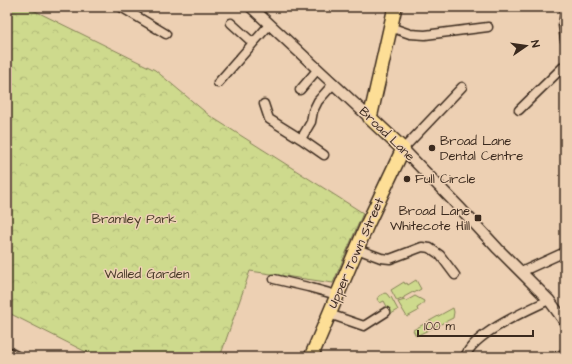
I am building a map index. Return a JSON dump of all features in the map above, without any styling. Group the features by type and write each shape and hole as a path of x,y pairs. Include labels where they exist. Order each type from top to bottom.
{"main road":[{"path":"370,118 395,7"},
{"name":"Broad Lane","path":"370,118 403,149"},
{"name":"Upper Town Street","path":"311,357 357,249 403,149"}],"street":[{"path":"121,7 166,34"},
{"name":"Broad Lane","path":"250,7 334,83 370,118"},
{"path":"565,12 563,25 565,40"},
{"path":"231,23 253,43"},
{"path":"218,83 269,25"},
{"path":"390,27 410,34 425,35 488,27"},
{"path":"519,110 565,65"},
{"path":"300,90 318,69"},
{"path":"301,139 311,122 313,111 318,101 334,83"},
{"path":"403,149 462,87"},
{"path":"264,104 269,119 324,155"},
{"name":"Broad Lane","path":"403,149 498,249 549,300 565,322"},
{"path":"357,249 381,258 390,259 422,248 430,248 440,255 455,275"},
{"path":"521,272 565,252"},
{"path":"274,279 337,296"},
{"path":"465,357 467,352 477,340 509,319 549,300"},
{"path":"329,314 364,326 386,312"},
{"path":"7,351 19,357"},
{"path":"556,357 565,353"}],"green space":[{"name":"Bramley Park","path":"7,7 27,7 155,70 210,116 363,213 333,283 250,271 220,357 96,357 7,312"},
{"path":"416,280 421,289 397,301 391,290 404,282 408,285"},
{"path":"385,293 390,298 391,297 398,310 391,314 384,301 380,303 377,299"},
{"path":"415,296 424,302 417,308 418,311 407,317 398,302 406,301"},
{"path":"453,308 453,318 416,336 413,330"}],"place":[{"name":"Broad Lane Dental Centre","path":"432,148"},
{"name":"Full Circle","path":"407,179"},
{"name":"Broad Lane Whitecote Hill","path":"478,218"}],"park label":[{"name":"Walled Garden","path":"147,274"}]}
